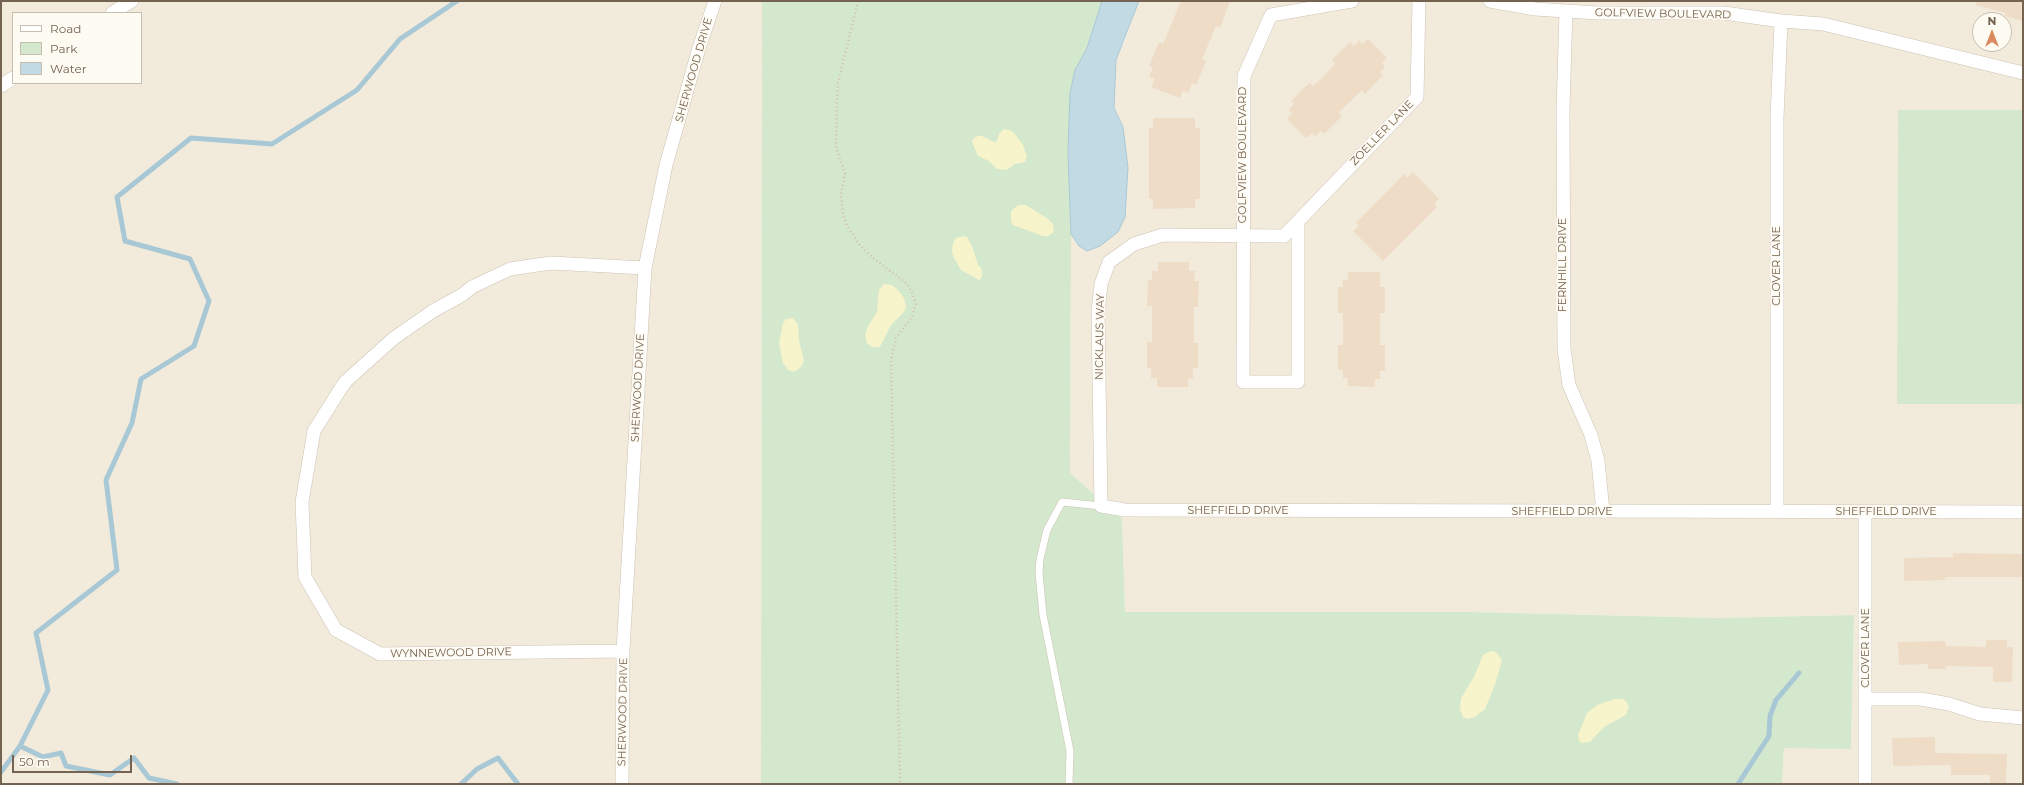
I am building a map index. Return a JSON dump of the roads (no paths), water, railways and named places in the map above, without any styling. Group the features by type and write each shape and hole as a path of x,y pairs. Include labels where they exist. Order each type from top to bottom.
{"street":[{"path":"114,12 132,1"},
{"name":"SHERWOOD DRIVE","path":"622,784 624,651 645,268 666,165 699,48 715,1"},
{"name":"GOLFVIEW BOULEVARD","path":"1298,221 1298,382 1243,382 1244,76 1272,15 1352,1"},
{"name":"ZOELLER LANE","path":"1243,236 1284,236 1417,96 1419,1"},
{"name":"GOLFVIEW BOULEVARD","path":"1490,1 1535,9 1598,13 1724,13 1781,21 1830,25 2023,73"},
{"name":"FERNHILL DRIVE","path":"1566,11 1563,110 1564,349 1569,385 1591,435 1598,461 1603,512"},
{"name":"CLOVER LANE","path":"1778,512 1777,118 1781,21"},
{"path":"1,86 12,79"},
{"name":"NICKLAUS WAY","path":"1101,506 1098,312 1101,284 1109,262 1134,244 1164,235 1243,236"},
{"name":"WYNNEWOOD DRIVE","path":"624,651 380,654 336,630 305,577 302,502 314,431 341,388 346,381 394,338 433,311 472,288 510,269 551,262 645,268"},
{"name":"SHEFFIELD DRIVE","path":"1101,506 1125,510 2023,512"},
{"name":"CLOVER LANE","path":"1865,512 1865,784"},
{"path":"1866,699 1922,699 1949,704 1980,714 2023,718"}],"lane":[{"path":"1069,784 1070,751 1043,615 1039,573 1040,559 1047,530 1062,502 1101,506"}],"water":[{"path":"1102,1 1139,1 1116,60 1114,108 1123,127 1128,168 1125,217 1118,232 1100,246 1087,251 1079,246 1071,234 1068,153 1070,93 1075,70 1087,48"}],"waterway":[{"path":"20,746 48,690 36,633 117,570 106,480 132,423 141,379 194,346 209,301 190,259 125,241 117,197 191,138 272,144 357,90 400,39 457,1"},
{"path":"1738,784 1769,736 1770,716 1776,700 1799,673"},
{"path":"1,772 20,746 43,757 61,753 66,766 110,775 134,758 149,778 177,784"},
{"path":"461,784 477,769 498,758 518,784"}]}
